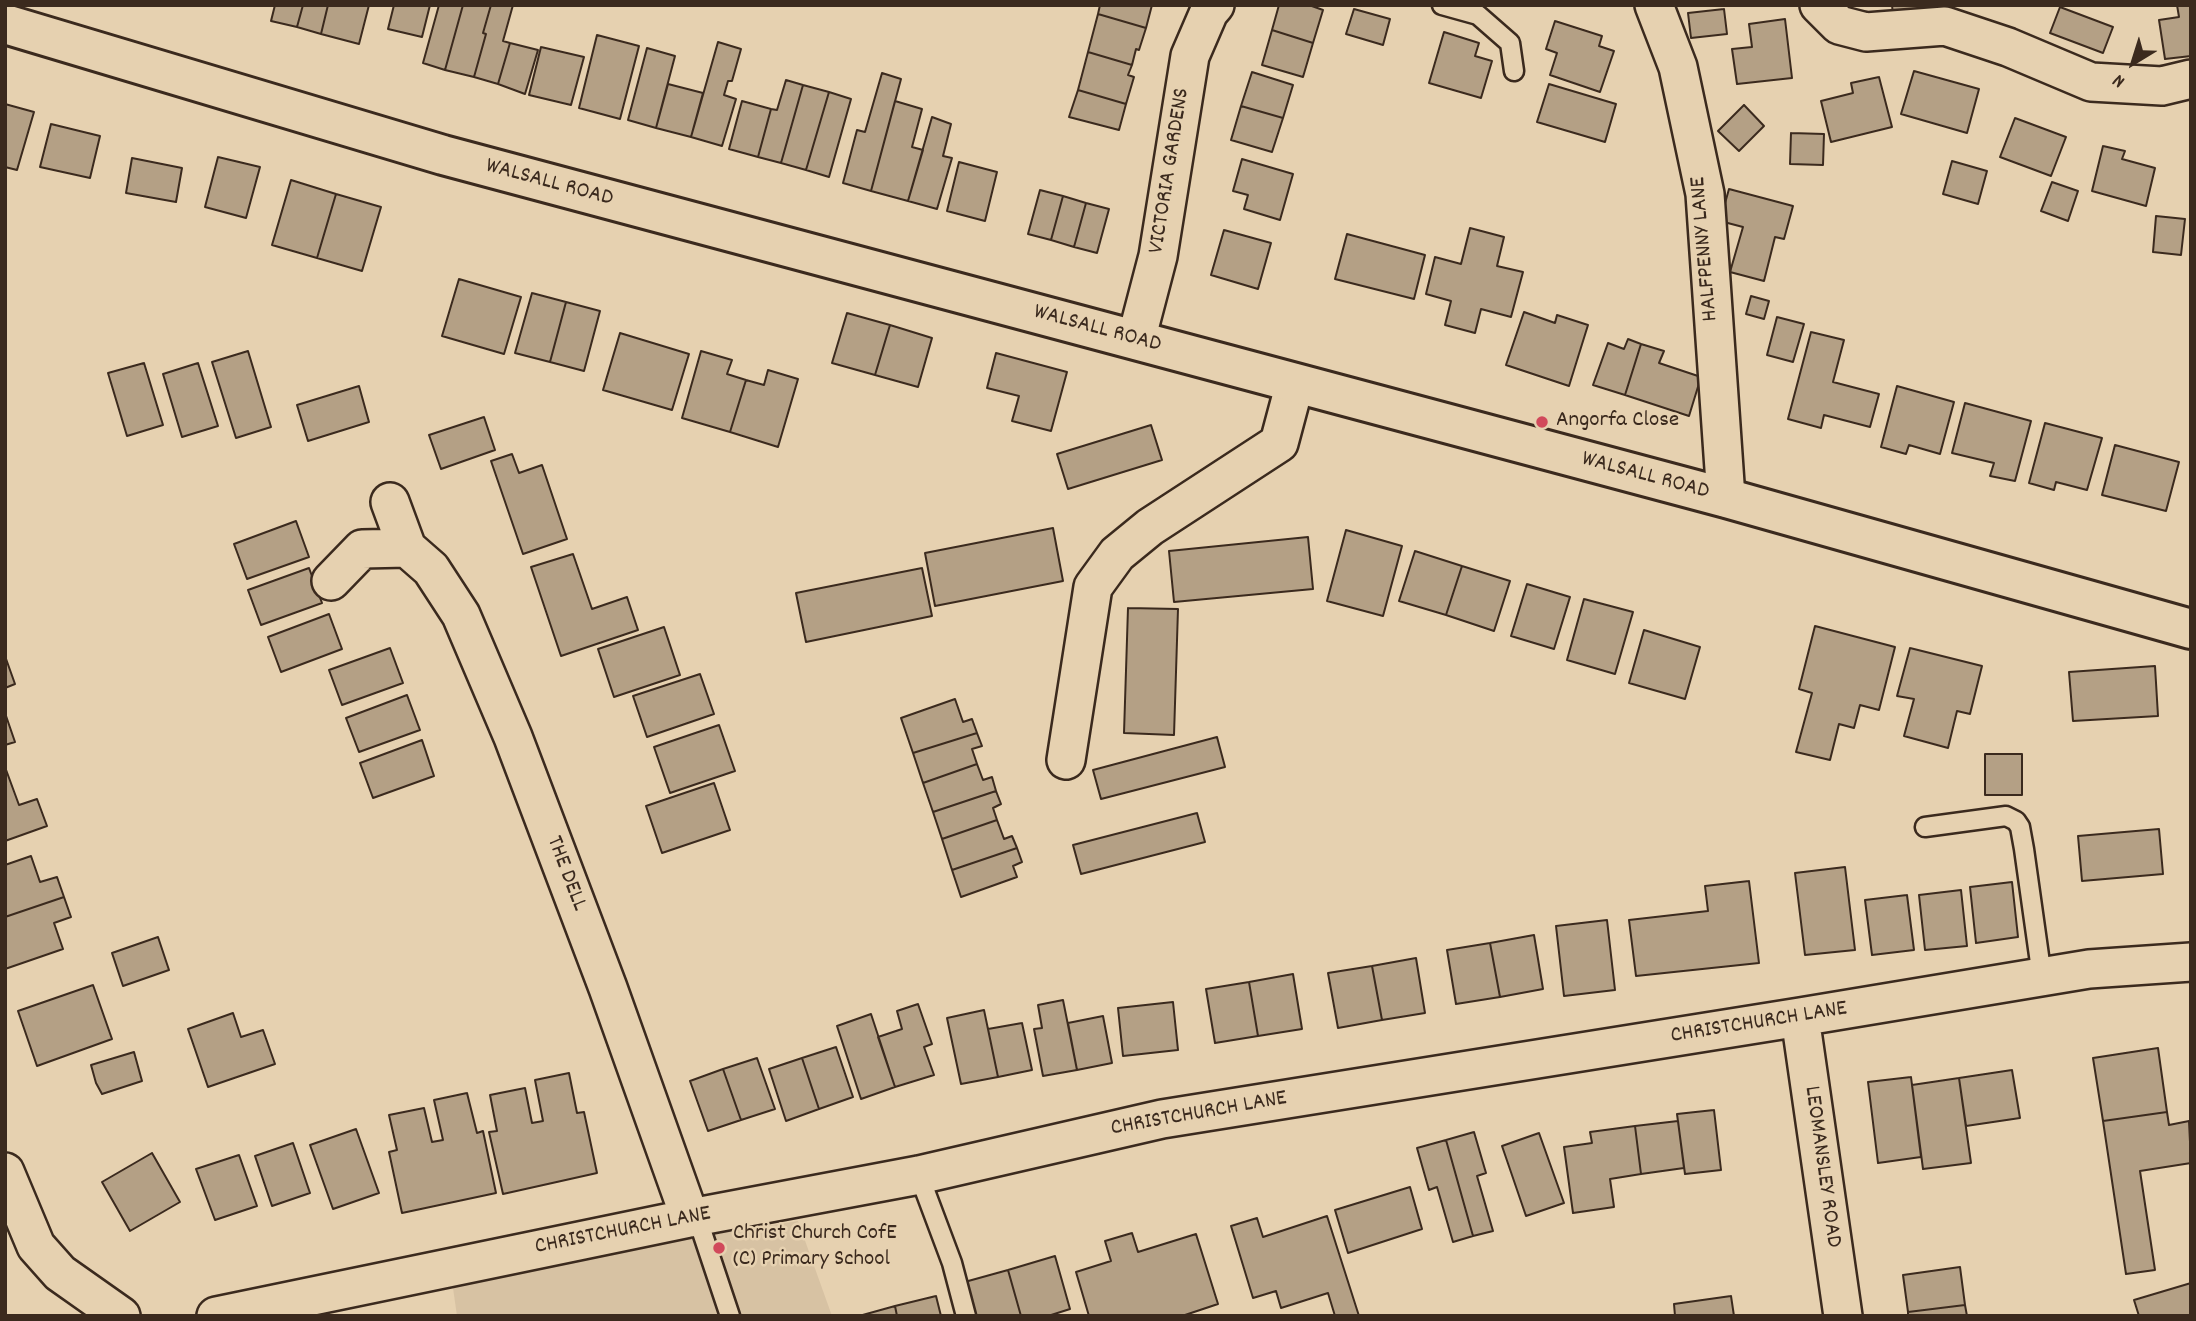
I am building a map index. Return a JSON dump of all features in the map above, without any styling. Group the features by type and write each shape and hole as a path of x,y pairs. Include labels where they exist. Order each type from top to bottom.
{"street":[{"name":"VICTORIA GARDENS","path":"1136,340 1158,256 1190,56 1209,12 1215,5"},
{"name":"HALFPENNY LANE","path":"1654,5 1678,67 1704,194 1726,498"},
{"path":"1819,5 1839,25 1866,32 1945,26 2008,47 2091,82 2162,86 2191,79"},
{"name":"WALSALL ROAD","path":"5,23 443,155 1726,498 2191,629"},
{"path":"1066,760 1093,587 1117,554 1150,527 1279,443 1295,383"},
{"name":"THE DELL","path":"390,502 407,548 430,569 461,615 513,737 693,1217"},
{"path":"331,581 362,549 407,548"},
{"name":"CHRISTCHURCH LANE","path":"216,1316 693,1217 919,1175 1162,1119 2089,969 2191,962"},
{"name":"LEOMANSLEY ROAD","path":"1800,1017 1843,1316"},
{"path":"5,1172 36,1247 60,1273 121,1316"}],"lane":[{"path":"1442,5 1478,15 1510,43 1514,71"},
{"path":"1925,828 2007,816 2016,821 2020,827 2024,849 2042,977"},
{"path":"919,1175 952,1263 966,1316"},
{"path":"693,1217 730,1316"}],"shaded area":[{"name":"Christ Church CofE (C) Primary School","path":"798,1221 832,1316 457,1316 453,1288 463,1274"}],"building":[{"path":"275,5 303,5 297,27 271,21"},
{"path":"303,5 328,5 321,34 297,27"},
{"path":"328,5 369,5 359,44 321,34"},
{"path":"394,5 430,5 422,37 388,29"},
{"path":"439,5 463,5 445,70 423,63"},
{"path":"463,5 491,5 474,77 445,70"},
{"path":"491,5 513,5 503,41 510,43 498,84 474,77"},
{"path":"1100,5 1152,5 1146,28 1098,14"},
{"path":"1279,5 1309,5 1323,10 1313,43 1272,30"},
{"path":"1892,5 1931,5 1932,9 1893,15"},
{"path":"2177,5 2191,5 2191,56 2165,59 2159,20 2179,17"},
{"path":"2060,7 2113,27 2103,53 2050,33"},
{"path":"1354,9 1390,19 1383,45 1346,34"},
{"path":"1724,9 1727,34 1691,38 1688,13"},
{"path":"1098,14 1146,28 1132,65 1088,52"},
{"path":"1785,19 1792,78 1737,84 1732,49 1752,47 1749,24"},
{"path":"1555,21 1602,36 1599,46 1614,51 1600,92 1550,75 1557,53 1546,49"},
{"path":"1272,30 1313,43 1303,77 1262,65"},
{"path":"1444,32 1479,43 1475,56 1492,61 1481,98 1429,83"},
{"path":"597,35 639,46 620,119 579,108"},
{"path":"718,42 741,49 732,81 728,81 724,95 736,99 722,146 691,137"},
{"path":"510,43 538,50 525,94 498,84"},
{"path":"541,47 584,57 571,105 529,95"},
{"path":"647,48 675,56 656,128 628,120"},
{"path":"1088,52 1132,65 1128,75 1134,77 1126,104 1078,90"},
{"path":"1914,71 1979,89 1967,133 1901,114"},
{"path":"1252,72 1293,85 1283,118 1241,106"},
{"path":"882,73 901,79 871,191 843,183 857,130 865,132"},
{"path":"1879,77 1892,127 1831,142 1821,101 1853,93 1851,83"},
{"path":"786,80 803,85 781,163 758,157 771,109 777,110"},
{"path":"668,84 703,93 691,137 656,128"},
{"path":"1549,84 1616,104 1605,142 1537,122"},
{"path":"803,85 829,92 806,170 781,163"},
{"path":"1078,90 1126,104 1119,130 1069,117"},
{"path":"829,92 851,99 829,177 806,170"},
{"path":"742,101 771,109 758,157 729,149"},
{"path":"895,101 922,109 912,147 923,150 908,201 871,191"},
{"path":"5,104 34,112 17,170 5,167"},
{"path":"1744,105 1764,126 1739,151 1718,131"},
{"path":"1241,106 1283,118 1272,152 1231,140"},
{"path":"932,117 951,124 943,156 952,158 937,209 908,201"},
{"path":"2015,118 2066,137 2051,176 2000,157"},
{"path":"51,124 100,136 90,178 40,167"},
{"path":"1791,133 1824,134 1823,165 1790,164"},
{"path":"2103,146 2125,151 2122,159 2155,168 2146,206 2092,191"},
{"path":"218,157 260,167 246,218 205,207"},
{"path":"132,158 182,168 176,202 126,193"},
{"path":"1242,159 1293,174 1280,220 1244,209 1248,195 1233,191"},
{"path":"1952,161 1987,171 1978,204 1943,194"},
{"path":"959,162 997,172 985,221 947,211"},
{"path":"291,180 336,194 317,258 272,245"},
{"path":"2052,182 2078,191 2068,221 2041,211"},
{"path":"1729,189 1793,206 1784,239 1775,237 1764,281 1730,272 1743,227 1720,221"},
{"path":"1040,190 1063,196 1051,240 1028,234"},
{"path":"336,194 381,207 362,271 317,258"},
{"path":"1063,196 1086,203 1074,247 1051,240"},
{"path":"1086,203 1109,209 1097,253 1074,247"},
{"path":"2156,216 2185,219 2181,255 2153,252"},
{"path":"1470,228 1504,237 1497,266 1523,272 1511,317 1481,309 1475,333 1445,325 1451,301 1426,294 1435,257 1461,264"},
{"path":"1224,230 1271,243 1258,289 1211,275"},
{"path":"1347,234 1425,255 1414,299 1335,279"},
{"path":"459,279 521,297 504,354 442,336"},
{"path":"532,293 566,302 550,362 515,353"},
{"path":"1751,296 1769,301 1764,319 1746,314"},
{"path":"566,302 600,311 584,371 550,362"},
{"path":"1524,312 1555,323 1557,315 1588,325 1569,386 1506,365"},
{"path":"847,313 890,325 875,375 832,363"},
{"path":"1777,317 1804,324 1793,362 1767,355"},
{"path":"890,325 932,338 918,387 875,375"},
{"path":"1811,332 1844,340 1833,382 1879,394 1870,427 1824,415 1821,428 1788,419"},
{"path":"620,333 689,354 672,410 603,390"},
{"path":"1628,339 1641,344 1625,395 1593,385 1608,343 1624,349"},
{"path":"1641,344 1664,351 1659,363 1701,377 1689,416 1625,395"},
{"path":"248,351 271,427 236,438 212,362"},
{"path":"701,351 732,360 727,374 746,380 730,432 682,418"},
{"path":"996,353 1067,372 1051,431 1012,421 1019,396 987,388"},
{"path":"144,363 163,425 127,436 108,373"},
{"path":"198,363 218,426 182,437 163,374"},
{"path":"768,370 798,379 778,447 730,432 746,380 764,385"},
{"path":"359,386 369,422 308,441 297,405"},
{"path":"1897,386 1954,402 1940,454 1909,445 1906,454 1881,447"},
{"path":"1965,403 2031,421 2015,481 1990,476 1994,463 1952,453"},
{"path":"484,417 495,450 441,469 429,435"},
{"path":"2045,423 2102,438 2087,490 2056,482 2054,490 2029,483"},
{"path":"1151,425 1162,460 1068,489 1057,454"},
{"path":"2115,445 2179,462 2166,511 2102,495"},
{"path":"512,454 519,473 542,465 567,539 523,554 491,461"},
{"path":"296,521 309,557 247,579 234,544"},
{"path":"1053,528 1063,581 935,606 925,553"},
{"path":"1346,530 1402,546 1383,616 1327,601"},
{"path":"1308,537 1313,589 1174,602 1169,551"},
{"path":"1415,551 1462,566 1446,615 1399,601"},
{"path":"573,554 592,609 627,597 638,630 561,656 531,567"},
{"path":"1462,566 1510,581 1494,631 1446,615"},
{"path":"309,568 322,603 261,625 248,590"},
{"path":"922,568 932,616 806,642 796,593"},
{"path":"1527,584 1570,597 1554,649 1511,636"},
{"path":"1584,599 1633,612 1615,674 1567,660"},
{"path":"1128,608 1178,609 1174,735 1124,733"},
{"path":"329,614 342,649 281,672 268,637"},
{"path":"1815,626 1895,647 1879,710 1860,705 1854,728 1839,724 1830,760 1796,752 1812,693 1799,689"},
{"path":"664,627 680,675 614,697 598,649"},
{"path":"1644,630 1700,647 1685,699 1629,683"},
{"path":"390,648 403,683 342,705 329,670"},
{"path":"1910,648 1982,666 1970,714 1957,711 1948,748 1904,736 1914,699 1897,696"},
{"path":"5,656 15,684 5,688"},
{"path":"2155,666 2158,716 2073,721 2069,672"},
{"path":"700,674 714,714 647,737 633,696"},
{"path":"407,695 420,730 359,752 346,718"},
{"path":"955,699 963,722 972,719 977,733 913,753 901,718"},
{"path":"5,713 15,742 5,745"},
{"path":"719,725 735,771 670,793 654,747"},
{"path":"977,733 982,746 972,749 977,764 923,783 913,753"},
{"path":"1217,737 1225,767 1101,799 1093,770"},
{"path":"422,740 434,776 373,798 360,763"},
{"path":"1985,754 2022,754 2022,795 1985,795"},
{"path":"977,764 983,780 992,777 996,791 933,812 923,783"},
{"path":"5,767 19,805 37,799 47,826 5,841"},
{"path":"714,783 730,830 662,853 646,806"},
{"path":"996,791 1001,804 993,808 997,820 942,839 933,812"},
{"path":"1197,813 1205,842 1081,874 1073,845"},
{"path":"997,820 1004,839 1012,836 1017,848 952,870 942,839"},
{"path":"2159,829 2163,874 2082,881 2078,836"},
{"path":"1017,848 1022,862 1013,866 1017,877 961,897 952,870"},
{"path":"31,856 40,882 57,877 64,897 5,917 5,865"},
{"path":"1845,867 1855,950 1805,955 1795,873"},
{"path":"1749,881 1759,963 1636,976 1629,920 1708,911 1705,886"},
{"path":"2012,882 2018,937 1976,943 1970,887"},
{"path":"1961,890 1967,946 1925,950 1919,895"},
{"path":"1907,895 1914,950 1872,955 1865,900"},
{"path":"64,897 71,917 54,923 63,949 5,969 5,917"},
{"path":"1607,920 1615,990 1564,996 1556,926"},
{"path":"1534,935 1543,989 1500,997 1490,943"},
{"path":"158,937 169,970 123,986 112,953"},
{"path":"1490,943 1500,997 1456,1004 1447,950"},
{"path":"1416,958 1425,1013 1382,1020 1372,966"},
{"path":"1372,966 1382,1020 1338,1028 1328,973"},
{"path":"1293,974 1302,1029 1258,1036 1249,982"},
{"path":"1249,982 1258,1036 1215,1043 1206,989"},
{"path":"93,985 112,1039 37,1066 18,1011"},
{"path":"1063,1000 1077,1070 1043,1076 1034,1029 1042,1028 1038,1005"},
{"path":"1173,1002 1178,1050 1123,1056 1118,1008"},
{"path":"918,1004 932,1044 924,1047 934,1075 895,1087 878,1037 902,1029 897,1011"},
{"path":"984,1010 998,1077 961,1084 947,1018"},
{"path":"233,1013 241,1037 263,1030 275,1064 208,1087 188,1029"},
{"path":"871,1014 895,1087 861,1099 837,1026"},
{"path":"1103,1016 1112,1063 1077,1070 1068,1023"},
{"path":"1022,1023 1032,1070 998,1077 988,1029"},
{"path":"836,1047 853,1097 819,1109 802,1058"},
{"path":"2158,1048 2167,1112 2103,1121 2093,1058"},
{"path":"134,1052 142,1081 102,1094 91,1065"},
{"path":"757,1058 775,1109 741,1120 723,1069"},
{"path":"802,1058 819,1109 786,1121 769,1069"},
{"path":"723,1069 741,1120 708,1131 690,1081"},
{"path":"2012,1070 2020,1118 1966,1126 1959,1078"},
{"path":"569,1073 577,1113 584,1112 597,1173 503,1194 489,1132 497,1131 490,1095 525,1088 532,1123 543,1121 535,1080"},
{"path":"1911,1077 1921,1157 1878,1163 1868,1082"},
{"path":"1959,1078 1971,1163 1923,1169 1912,1085"},
{"path":"467,1093 477,1133 483,1131 496,1193 402,1213 389,1152 397,1150 389,1115 424,1108 432,1142 443,1140 434,1100"},
{"path":"1714,1110 1721,1170 1685,1174 1677,1114"},
{"path":"2167,1112 2169,1125 2189,1121 2191,1163 2140,1171 2155,1270 2126,1274 2103,1121"},
{"path":"1678,1121 1684,1168 1641,1174 1635,1126"},
{"path":"1635,1126 1641,1174 1610,1179 1614,1207 1573,1213 1564,1147 1592,1143 1590,1132"},
{"path":"356,1129 379,1193 333,1209 310,1145"},
{"path":"1474,1132 1486,1173 1477,1176 1493,1231 1473,1236 1446,1140"},
{"path":"1539,1133 1564,1203 1526,1216 1502,1146"},
{"path":"1446,1140 1473,1236 1453,1242 1437,1187 1429,1190 1417,1148"},
{"path":"293,1143 310,1193 272,1206 255,1156"},
{"path":"152,1153 180,1202 130,1231 102,1182"},
{"path":"239,1155 257,1206 215,1220 196,1169"},
{"path":"1410,1187 1422,1229 1348,1253 1335,1210"},
{"path":"1327,1216 1359,1316 1335,1316 1328,1293 1281,1308 1276,1291 1253,1298 1231,1226 1257,1218 1263,1237"},
{"path":"1132,1233 1138,1252 1196,1234 1218,1304 1182,1316 1089,1316 1076,1272 1111,1261 1105,1241"},
{"path":"1055,1256 1070,1309 1048,1316 1021,1316 1008,1270"},
{"path":"1960,1267 1965,1305 1908,1312 1903,1275"},
{"path":"1008,1270 1021,1316 971,1316 961,1283"},
{"path":"2191,1283 2190,1316 2139,1316 2134,1300"},
{"path":"936,1296 941,1316 897,1316 895,1306"},
{"path":"1731,1296 1734,1316 1675,1316 1674,1304"},
{"path":"1965,1305 1967,1316 1908,1316 1908,1312"},
{"path":"895,1306 897,1316 859,1316"}],"place":[{"name":"Angorfa Close","path":"1542,422"},
{"name":"Christ Church CofE (C) Primary School","path":"719,1248"}]}
